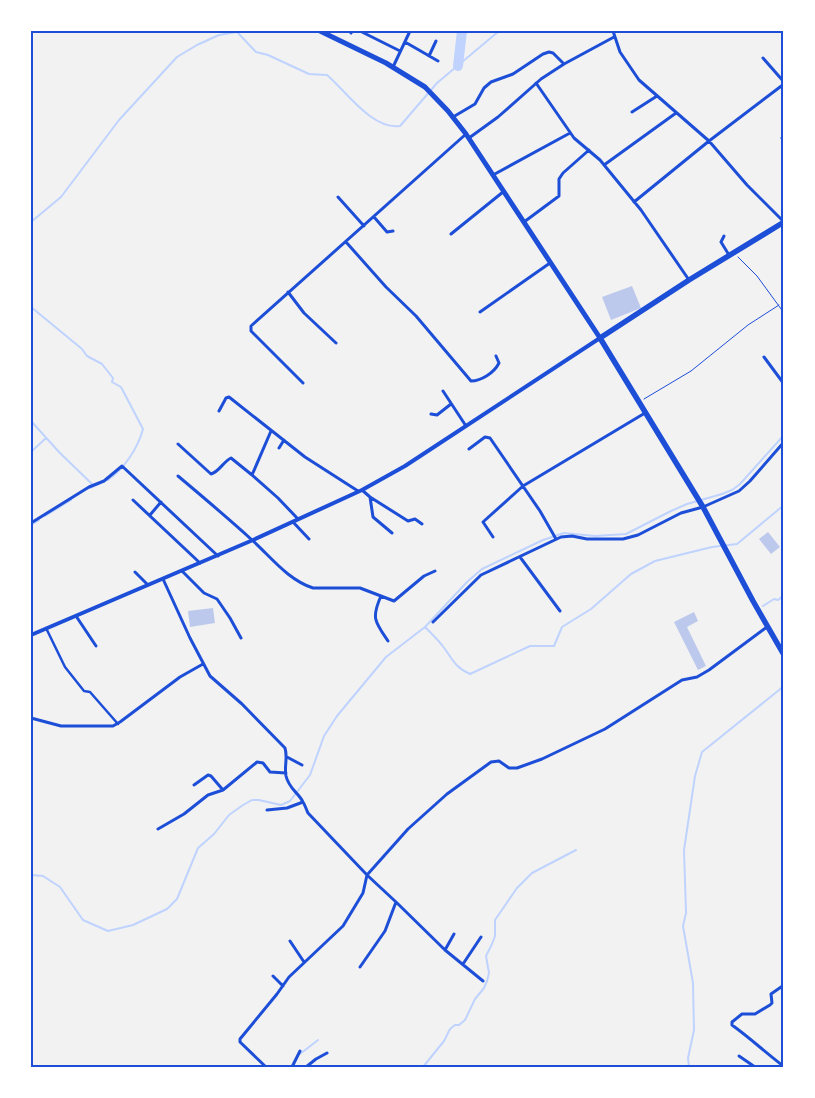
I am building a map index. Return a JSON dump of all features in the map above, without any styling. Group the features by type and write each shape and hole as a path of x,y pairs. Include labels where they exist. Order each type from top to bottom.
{"highway":[{"path":"784,222 689,280 600,338 697,497 784,655"}],"main road":[{"path":"320,31 329,33 393,67 424,87 453,117 600,338"}],"street":[{"path":"360,31 400,51"},
{"path":"393,67 410,31"},
{"path":"613,31 620,52 633,74 644,86 709,141 747,185 784,222"},
{"path":"303,383 250,329 252,324 467,136 498,117 536,82 564,64 614,37"},
{"path":"429,56 436,41"},
{"path":"405,42 438,61"},
{"path":"453,117 474,104 484,88 491,82 513,74 547,52 553,53 564,64"},
{"path":"634,202 784,83 763,58"},
{"path":"536,82 570,133 604,165 634,202 689,280"},
{"path":"632,112 658,96"},
{"path":"604,165 677,113"},
{"path":"492,175 570,133"},
{"path":"523,222 560,196 559,179 562,173 589,150"},
{"path":"451,234 503,192"},
{"path":"338,197 364,226"},
{"path":"374,217 387,232 394,231"},
{"path":"724,236 721,242 732,255"},
{"path":"346,242 386,287 416,316 471,381 478,381 497,367 499,363 496,356"},
{"path":"480,312 550,263"},
{"path":"288,292 304,313 336,343"},
{"path":"31,635 218,556 360,490 405,466 600,338"},
{"path":"764,357 784,384"},
{"path":"443,391 466,426"},
{"path":"219,411 226,398 229,397 305,456 408,521 415,519 422,524"},
{"path":"431,414 437,415 451,404"},
{"path":"493,537 483,522 523,486 646,412"},
{"path":"252,474 272,431"},
{"path":"469,449 485,437 489,437 540,511 555,537"},
{"path":"279,448 284,440"},
{"path":"433,622 481,575 520,557 555,537 627,539 681,513 732,495 743,488 784,442"},
{"path":"178,444 211,474 215,473 231,458 252,474 298,519"},
{"path":"31,523 89,487 104,480 120,467 124,467 218,556"},
{"path":"178,476 253,540 290,576 302,584 313,588 360,588 395,601 424,576 435,572"},
{"path":"370,497 373,517 392,533"},
{"path":"133,500 200,563"},
{"path":"150,515 161,502"},
{"path":"293,522 309,539"},
{"path":"520,557 560,611"},
{"path":"182,571 204,593 217,600 241,638"},
{"path":"135,572 148,585"},
{"path":"163,579 203,664 213,680 237,699 283,746 286,751 286,772 290,786 312,817 367,875 445,950 483,981"},
{"path":"380,596 374,616 388,640"},
{"path":"76,616 96,646"},
{"path":"266,1067 242,1044 240,1039 304,962 331,939 351,915 363,893 367,875 408,830 447,794 489,763 499,761 509,768 517,768 542,759 605,729 644,706 682,680 697,677 709,670 768,627"},
{"path":"46,628 65,667 84,691 90,692 118,724"},
{"path":"31,718 60,726 113,726 180,677 203,664"},
{"path":"287,757 302,765"},
{"path":"158,829 184,814 208,795 223,790 257,762 262,763 270,772 286,772"},
{"path":"194,785 208,774 212,776 223,790"},
{"path":"267,810 287,808 303,802"},
{"path":"360,967 385,931 396,902"},
{"path":"445,950 454,934"},
{"path":"463,964 481,937"},
{"path":"290,941 304,962"},
{"path":"273,976 283,986"},
{"path":"783,1065 732,1025 732,1022 742,1014 755,1014 772,1003 771,994 784,984"},
{"path":"292,1067 300,1051"},
{"path":"306,1067 327,1053"},
{"path":"739,1056 754,1067"}],"path":[{"path":"732,255 757,276 784,313"},
{"path":"639,402 691,371 748,325 779,305"}],"building":[{"path":"632,286 641,308 611,320 602,297"},
{"path":"768,532 780,547 771,554 759,539"},
{"path":"213,608 215,623 190,627 188,611"},
{"path":"694,612 698,621 687,627 706,666 698,670 674,622"}],"waterway":[{"path":"458,66 462,31"},
{"path":"31,222 61,197 119,120 177,57 219,35 237,32 256,52 268,55 309,74 327,75 370,116 390,126 400,126 437,83 499,31"},
{"path":"31,307 82,349 87,356 102,364 113,378 112,382 121,387 143,429 130,458 108,480"},
{"path":"31,421 93,485"},
{"path":"31,875 43,876 60,887 83,920 108,931 133,925 167,909 177,899 198,848 214,834 229,815 252,800 281,805 290,801 310,775 324,736 337,716 386,657 425,627 467,582 482,569 543,540 564,533 595,536 626,534 687,504 732,490 740,484 784,435"},
{"path":"31,452 46,438"},
{"path":"90,488 99,484"},
{"path":"45,516 71,500"},
{"path":"425,627 457,665 470,674 530,646 554,646 562,627 591,609 631,574 655,561 712,547 737,544 784,505"},
{"path":"31,525 39,520"},
{"path":"763,606 774,599 778,600 784,595"},
{"path":"689,1067 688,1058 694,1030 693,983 683,926 686,913 684,850 695,776 702,752 784,686"},
{"path":"423,1067 444,1041 450,1029 465,1020 475,999 484,988 489,973 486,956 495,936 495,920 517,888 532,873 576,850"},
{"path":"300,1054 318,1040"}]}
